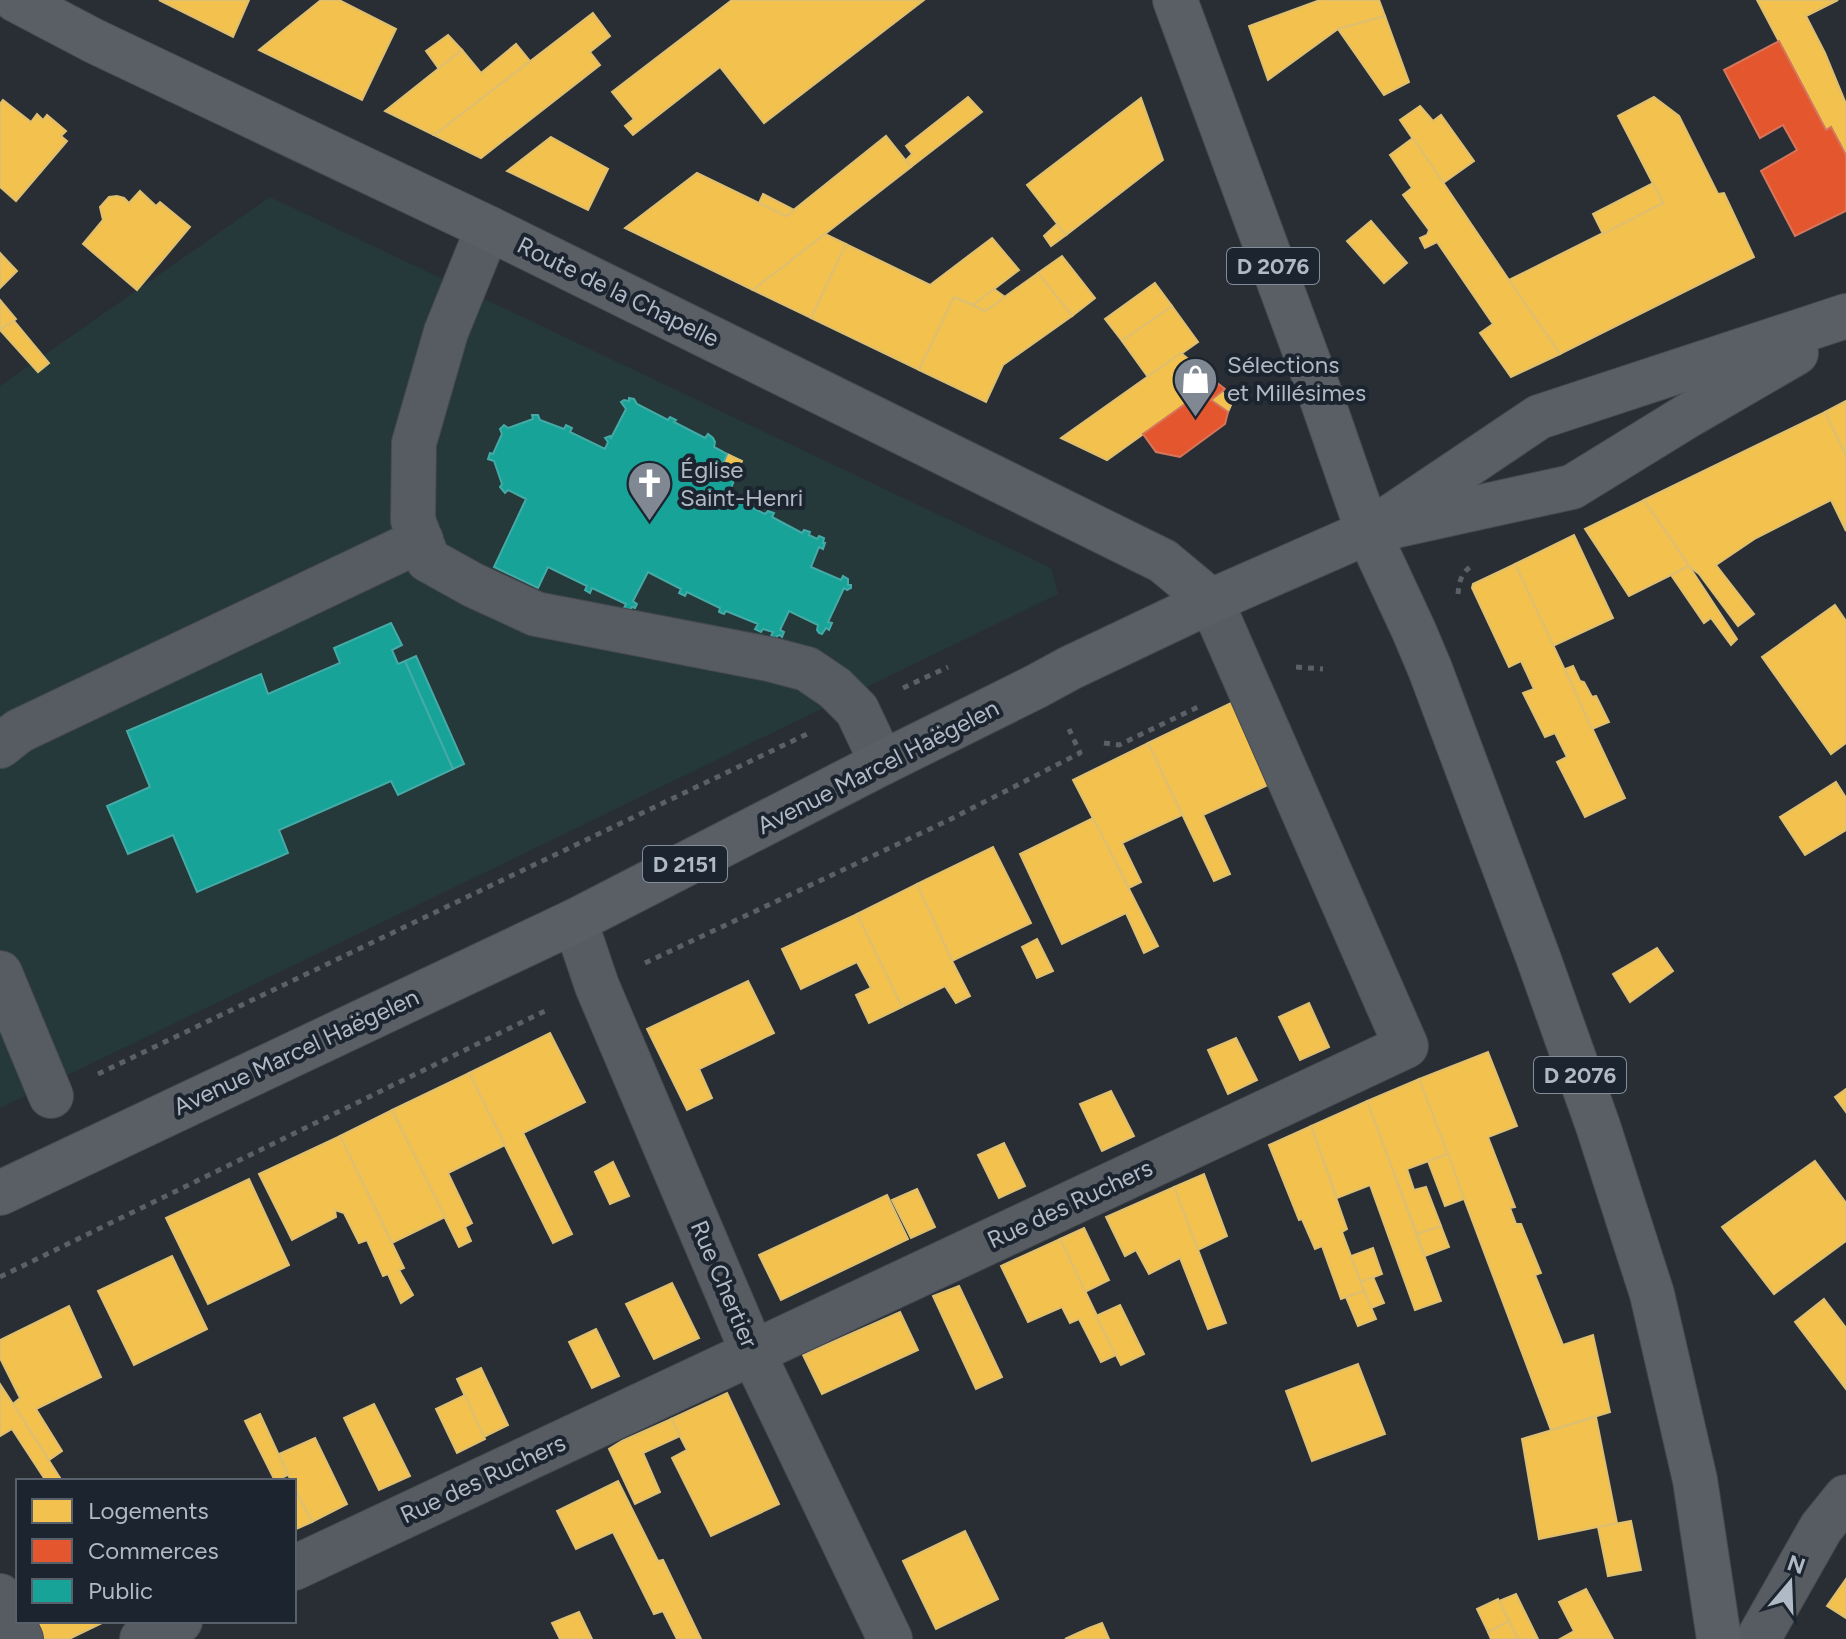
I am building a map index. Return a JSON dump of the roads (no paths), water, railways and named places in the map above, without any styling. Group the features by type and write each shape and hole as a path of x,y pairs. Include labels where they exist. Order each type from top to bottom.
{"main road":[{"name":"Route de la Chapelle","path":"16,0 94,41 488,228 1163,561 1211,601"},
{"name":"D 2076","path":"1175,0 1368,532 1430,669 1598,1126 1652,1294 1695,1480 1719,1639"},
{"path":"1368,532 1539,417 1846,316"},
{"path":"1368,532 1572,487 1846,323"},
{"name":"Avenue Marcel Haëgelen","path":"0,1193 575,921 1070,668 1211,601 1368,532"}],"street":[{"path":"488,228 446,332 414,443 413,520 428,560 536,614 807,669 835,688 857,710 882,763"},
{"path":"0,746 19,731 421,540"},
{"name":"Rue des Ruchers","path":"296,1567 1406,1046 1211,601"},
{"name":"Rue Chertier","path":"575,921 597,986 753,1353 890,1639"},
{"path":"0,973 51,1096"},
{"path":"1758,1639 1821,1528 1846,1497"},
{"path":"0,1596 21,1639"},
{"path":"142,1639 176,1623"}],"place":[{"name":"Sélections et Millésimes","path":"1196,418"},
{"name":"Église Saint-Henri","path":"649,523"}]}
